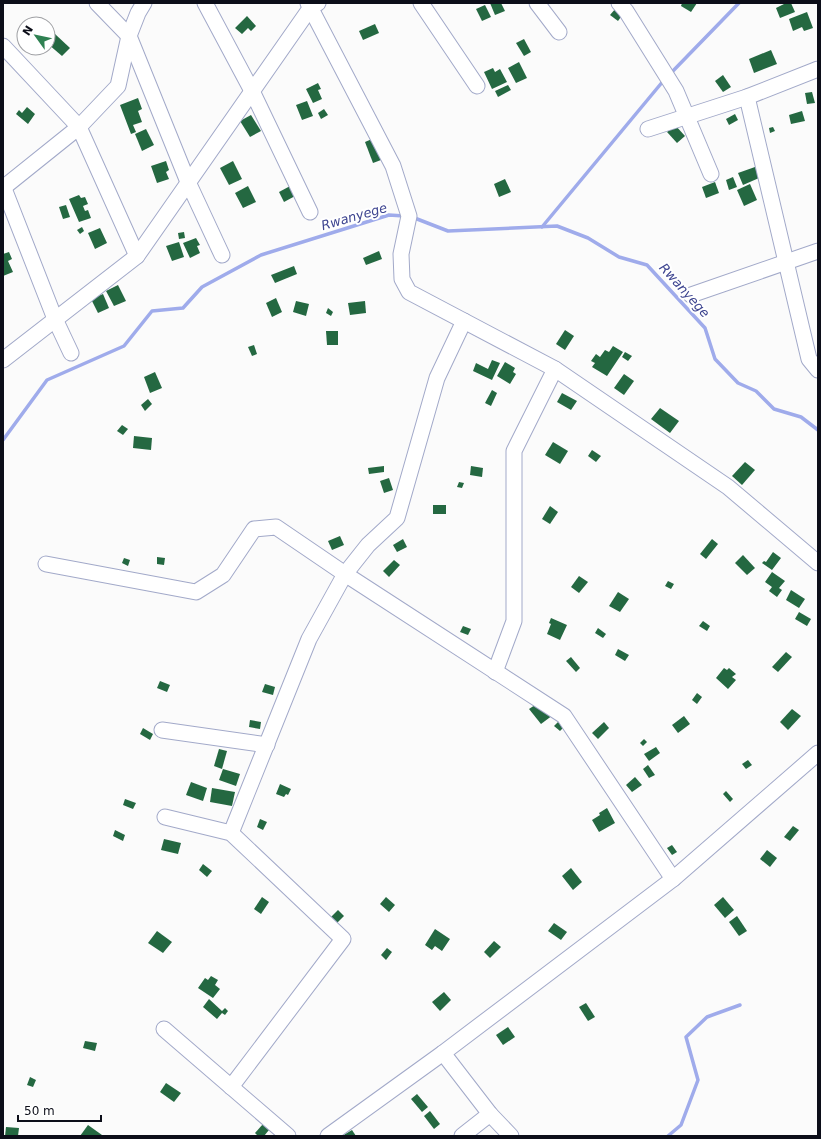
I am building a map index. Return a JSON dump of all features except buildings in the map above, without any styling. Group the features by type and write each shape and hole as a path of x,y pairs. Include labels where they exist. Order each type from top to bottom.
{"street":[{"path":"96,3 129,36 188,182 222,255"},
{"path":"71,353 55,319 3,187 79,127 118,86 129,36 138,13 144,3"},
{"path":"205,3 252,91 310,212"},
{"path":"421,3 477,86"},
{"path":"537,3 559,32"},
{"path":"3,360 136,256 313,4 393,166 409,216 402,254 402,279 409,292 555,368 728,488 818,563"},
{"path":"622,7 676,91 710,174"},
{"path":"3,46 79,127 136,256"},
{"path":"648,129 747,97 818,69"},
{"path":"747,97 787,262 814,364"},
{"path":"691,295 818,251"},
{"path":"231,833 309,639 345,574 368,545 397,518 437,378 464,321"},
{"path":"495,672 514,622 514,451 555,368"},
{"path":"46,564 196,592 223,576 254,529 276,527 345,574 564,716 673,879"},
{"path":"162,730 266,745"},
{"path":"328,1136 443,1053 673,879 818,753"},
{"path":"166,817 231,833 343,939 231,1087"},
{"path":"164,1029 288,1136"},
{"path":"443,1053 490,1114 511,1136"},
{"path":"462,1136 490,1114"}],"waterway":[{"path":"670,74 739,3"},
{"path":"542,227 664,80"},
{"name":"Rwanyege","path":"3,440 47,380 124,346 152,311 183,308 202,287 261,255 389,215 404,216"},
{"name":"Rwanyege","path":"412,217 448,231 557,226 588,238 619,257 647,265 705,328 715,359 738,383 756,391 774,409 801,417 818,430"},
{"path":"668,1136 681,1125 698,1080 686,1037 707,1017 740,1005"}]}
